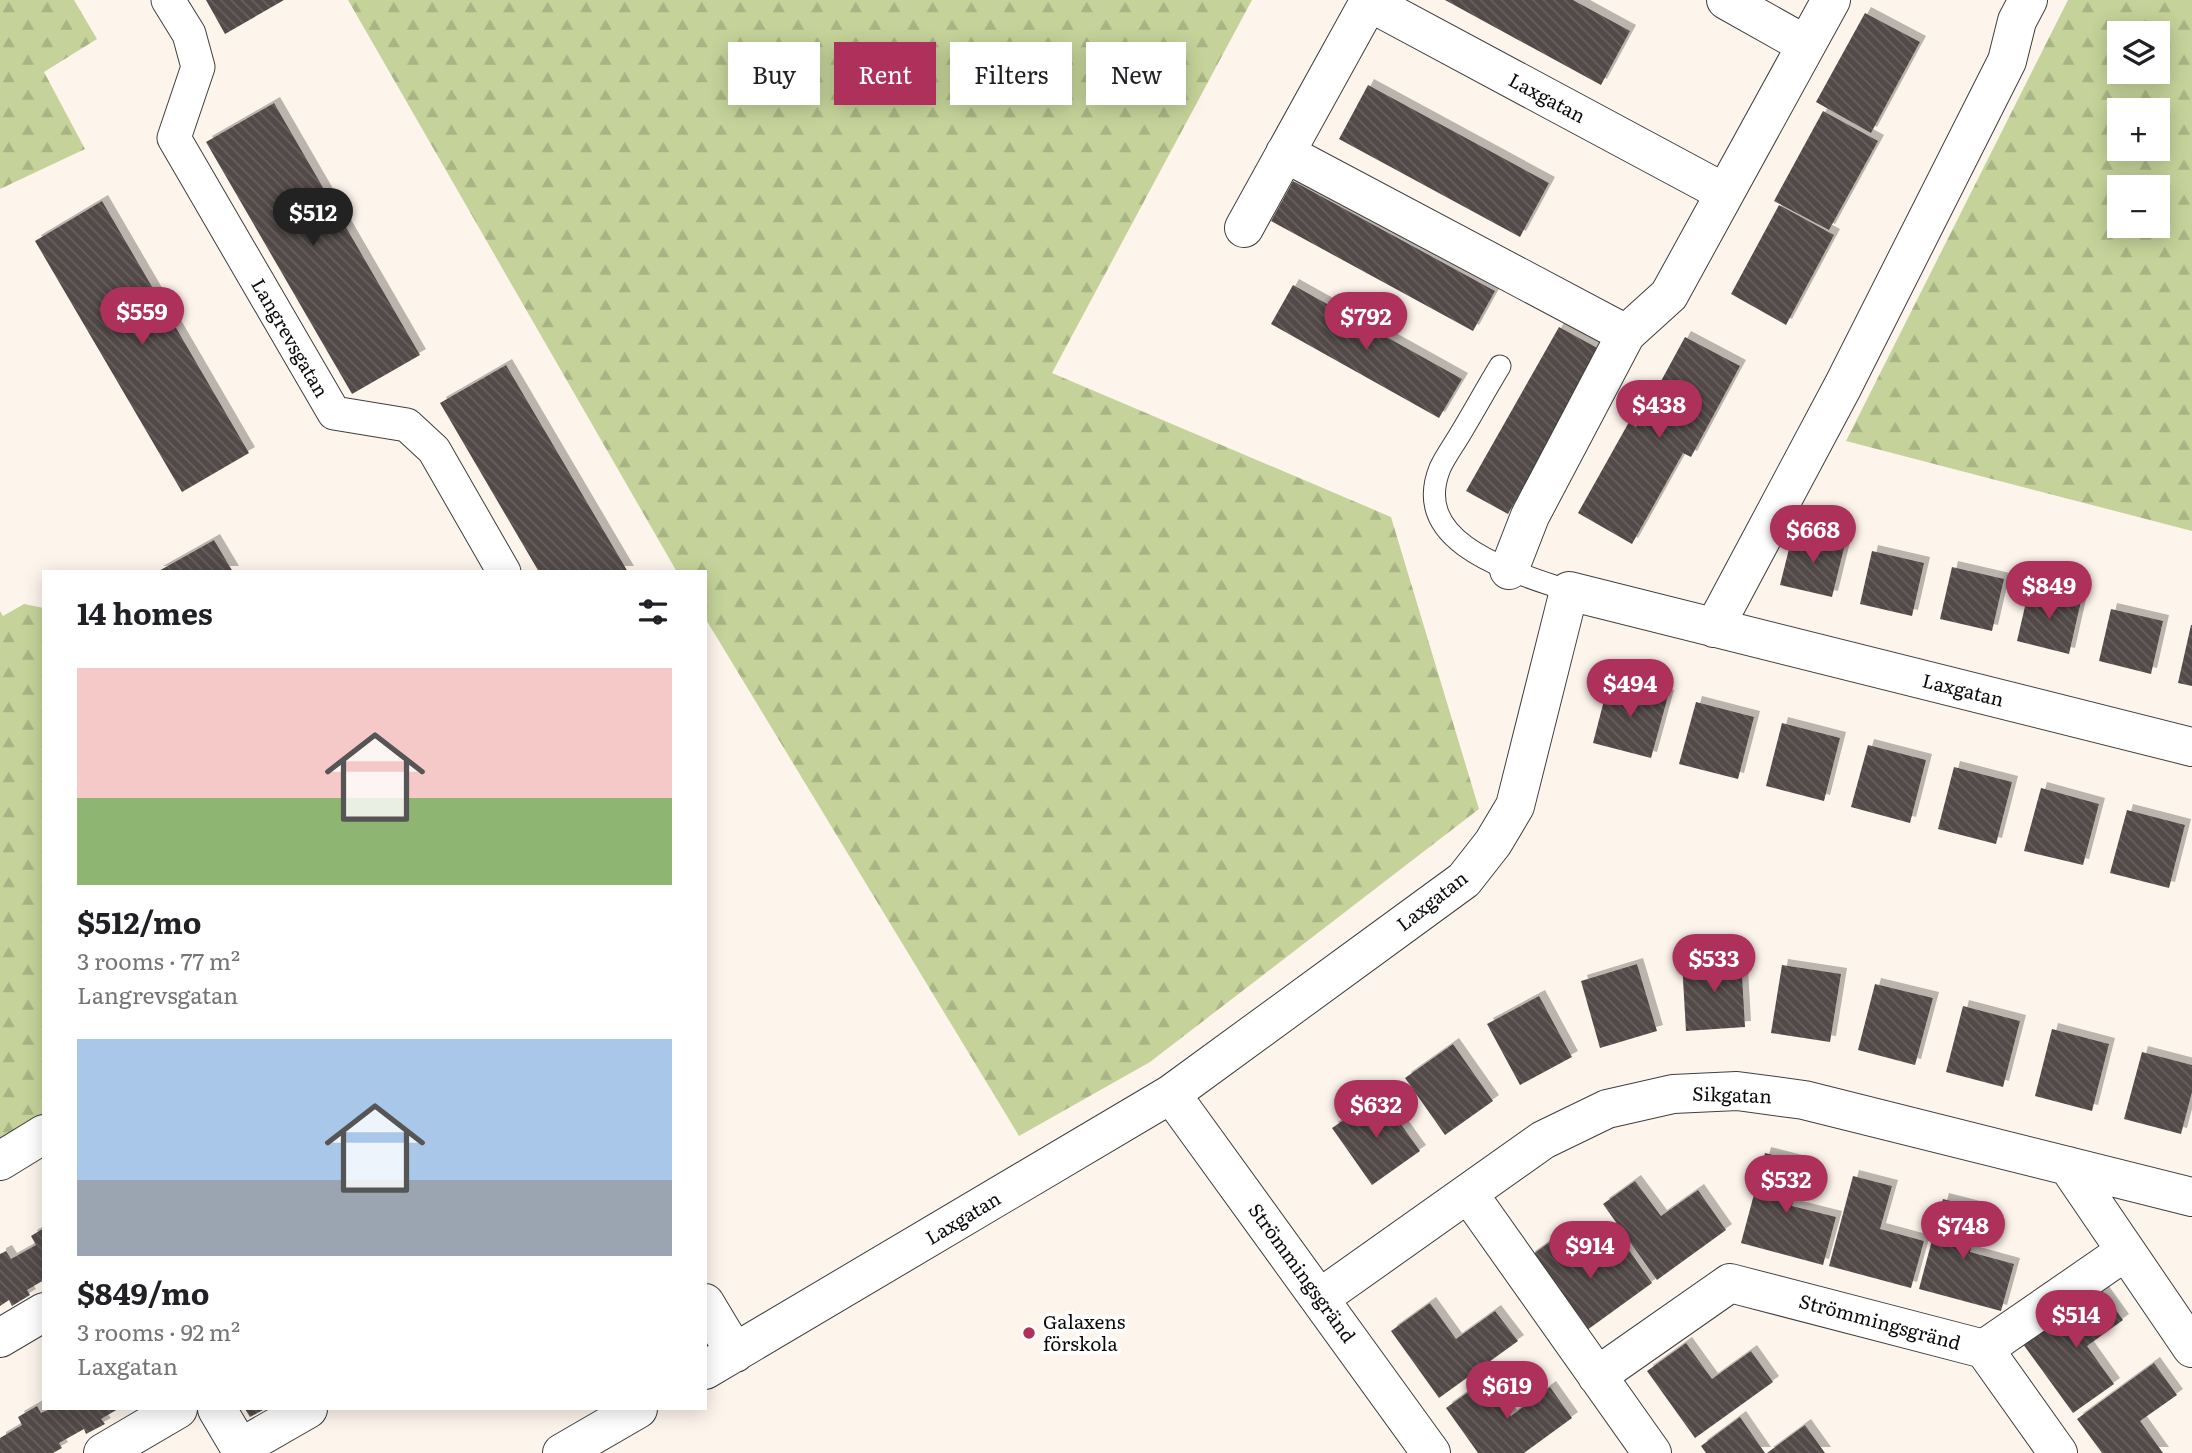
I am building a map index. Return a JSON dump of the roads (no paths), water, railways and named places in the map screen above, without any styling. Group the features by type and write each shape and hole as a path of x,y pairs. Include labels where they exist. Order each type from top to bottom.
{"street":[{"name":"Langrevsgatan","path":"168,0 189,34 198,67 173,138 334,413 407,425 434,450 503,570"},
{"path":"1727,0 1806,45"},
{"path":"1509,570 1530,516 1626,334 1669,295 1831,0"},
{"path":"1714,628 1843,386 2001,74 2017,21 2028,0"},
{"name":"Laxgatan","path":"1244,228 1370,1 1725,193"},
{"path":"1285,153 1626,334"},
{"name":"Laxgatan","path":"720,1361 1171,1094 1464,880 1493,843 1515,806 1569,591 2192,747"},
{"name":"Sikgatan","path":"1320,1298 1543,1140 1607,1109 1672,1094 1737,1091 1804,1100 2192,1197"},
{"name":"Strömmingsgränd","path":"1171,1094 1431,1453"},
{"path":"0,1161 42,1135"},
{"path":"2068,1166 2192,1348"},
{"path":"1468,1193 1652,1453"},
{"name":"Strömmingsgränd","path":"1984,1349 2126,1251"},
{"name":"Strömmingsgränd","path":"1597,1376 1730,1283 1984,1349 2058,1453"},
{"path":"707,1311 720,1361"},
{"path":"0,1338 42,1313"},
{"path":"103,1453 176,1410"},
{"path":"218,1410 241,1451 306,1410"},
{"path":"562,1453 597,1419 634,1410"}],"lane":[{"path":"1500,366 1440,469 1433,504 1440,520 1458,543 1509,570 1569,591"}],"place":[{"name":"Galaxens förskola","path":"1029,1333"}]}
